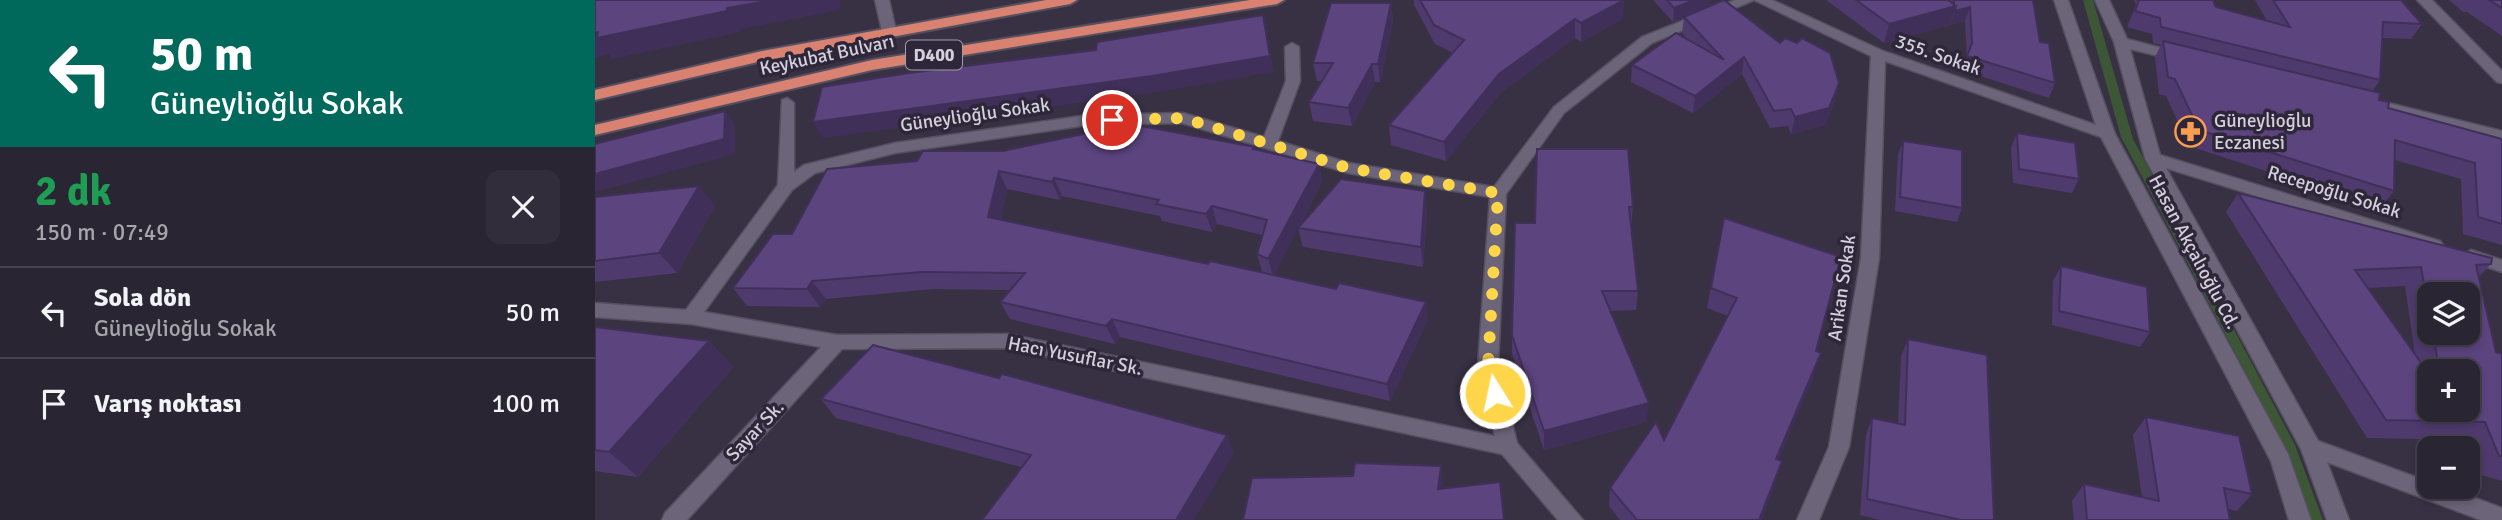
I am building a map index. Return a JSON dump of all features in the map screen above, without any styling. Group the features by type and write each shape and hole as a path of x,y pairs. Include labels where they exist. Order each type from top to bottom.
{"highway":[{"name":"Keykubat Bulvarı","path":"595,95 639,83 889,31 1070,0"},
{"name":"Keykubat Bulvarı","path":"595,130 871,65 1277,0"}],"street":[{"path":"882,0 889,31"},
{"path":"1572,520 1508,447 1488,366 1498,193 1559,110 1647,40 1747,0"},
{"name":"355. Sokak","path":"1761,0 1878,54 2107,134"},
{"name":"Hasan Akçalıoğlu Cd.","path":"2061,0 2107,134 2281,460 2300,520"},
{"name":"Hasan Akçalıoğlu Cd.","path":"2102,0 2121,42 2153,158 2311,447 2338,520"},
{"path":"2424,0 2502,79"},
{"path":"2121,42 2200,62"},
{"path":"1269,144 1293,81 1292,47"},
{"name":"Arikan Sokak","path":"1808,520 1839,447 1870,258 1878,54"},
{"path":"786,186 787,103"},
{"path":"2371,104 2502,136"},
{"name":"Güneylioğlu Sokak","path":"691,317 786,186 810,169 895,148 1089,120 1183,118 1348,168 1498,193"},
{"name":"Recepoğlu Sokak","path":"2153,158 2502,266"},
{"name":"Hacı Yusuflar Sk.","path":"595,310 691,317 837,342 1008,341 1508,447"},
{"name":"Sayar Sk.","path":"673,520 837,342"},
{"path":"2311,447 2502,518"}],"green space":[{"path":"2083,0 2093,0 2133,139 2295,445 2323,520 2310,520 2285,447 2121,137"}],"building":[{"path":"597,0 773,0 597,38"},
{"path":"1420,0 1624,0 1581,23 1575,19 1499,74 1444,142 1389,125 1464,40 1434,25"},
{"path":"1667,0 1694,0 1674,8"},
{"path":"1724,0 1780,43 1785,38 1797,43 1802,38 1830,53 1839,83 1829,108 1795,117 1791,109 1774,111 1744,57 1695,96 1632,65 1676,33 1724,60 1684,17"},
{"path":"1856,0 1948,0 1956,6 1889,24"},
{"path":"1954,0 2033,0 2040,42 2049,43 2055,83 1967,56 1972,43 1970,7 1955,11"},
{"path":"2139,0 2213,0 2216,7 2290,27 2273,0 2401,0 2422,24 2383,22 2380,80 2161,27 2160,18 2135,11"},
{"path":"2489,0 2502,0 2502,8"},
{"path":"1331,3 1391,3 1378,64 1372,64 1348,108 1309,102 1333,63 1313,63"},
{"path":"1263,15 1270,56 1152,76 813,122 822,87 909,73 1096,50 1097,42"},
{"path":"2163,41 2380,93 2379,100 2389,102 2388,108 2502,139 2502,224 2478,217 2475,163 2395,140 2394,191 2199,130 2175,79 2168,77"},
{"path":"725,111 724,139 595,174 595,144"},
{"path":"1130,124 1255,147 1253,149 1319,164 1268,259 1257,254 1267,220 1212,206 1206,214 1156,204 1159,200 1054,178 1052,182 999,171 988,217 1336,289 1339,283 1426,302 1387,384 1112,319 1106,326 1000,302 1025,273 922,272 812,281 807,289 733,288 773,234 792,234 827,169 917,161 923,151 1003,151"},
{"path":"2017,133 2075,143 2079,179 2019,169"},
{"path":"1903,141 1962,150 1962,208 1900,197"},
{"path":"1537,149 1628,149 1633,207 1629,207 1638,291 1602,291 1649,403 1544,431 1512,335 1515,223 1535,223"},
{"path":"1341,179 1425,191 1421,247 1298,228"},
{"path":"699,186 659,253 595,261 595,197"},
{"path":"2238,193 2492,258 2491,264 2476,265 2480,282 2424,282 2421,267 2355,270 2418,359 2417,421 2386,420"},
{"path":"1724,218 1841,257 1816,351 1821,353 1776,459 1782,461 1759,520 1637,520 1610,488 1656,422 1664,440 1737,298 1711,288"},
{"path":"2061,266 2147,287 2150,332 2059,311"},
{"path":"2480,282 2496,352 2502,354 2502,456 2499,456 2485,422 2480,422 2480,359 2437,359 2435,345 2480,345"},
{"path":"595,327 709,341 609,452 595,450"},
{"path":"1908,339 1987,355 1994,520 1961,520 1867,499 1872,418 1905,425"},
{"path":"873,345 999,378 1002,374 1227,435 1176,520 982,520 1031,455 821,399"},
{"path":"2146,417 2239,436 2252,494 2224,488 2230,520 2087,520 2084,484 2159,501"},
{"path":"1355,463 1441,466 1438,489 1500,482 1504,520 1243,520 1252,478 1353,476"}],"place":[{"name":"Güneylioğlu Eczanesi","path":"2191,132"}],"route":[{"path":"1112,120 1183,118 1348,168 1498,193 1488,366 1495,393"}]}
